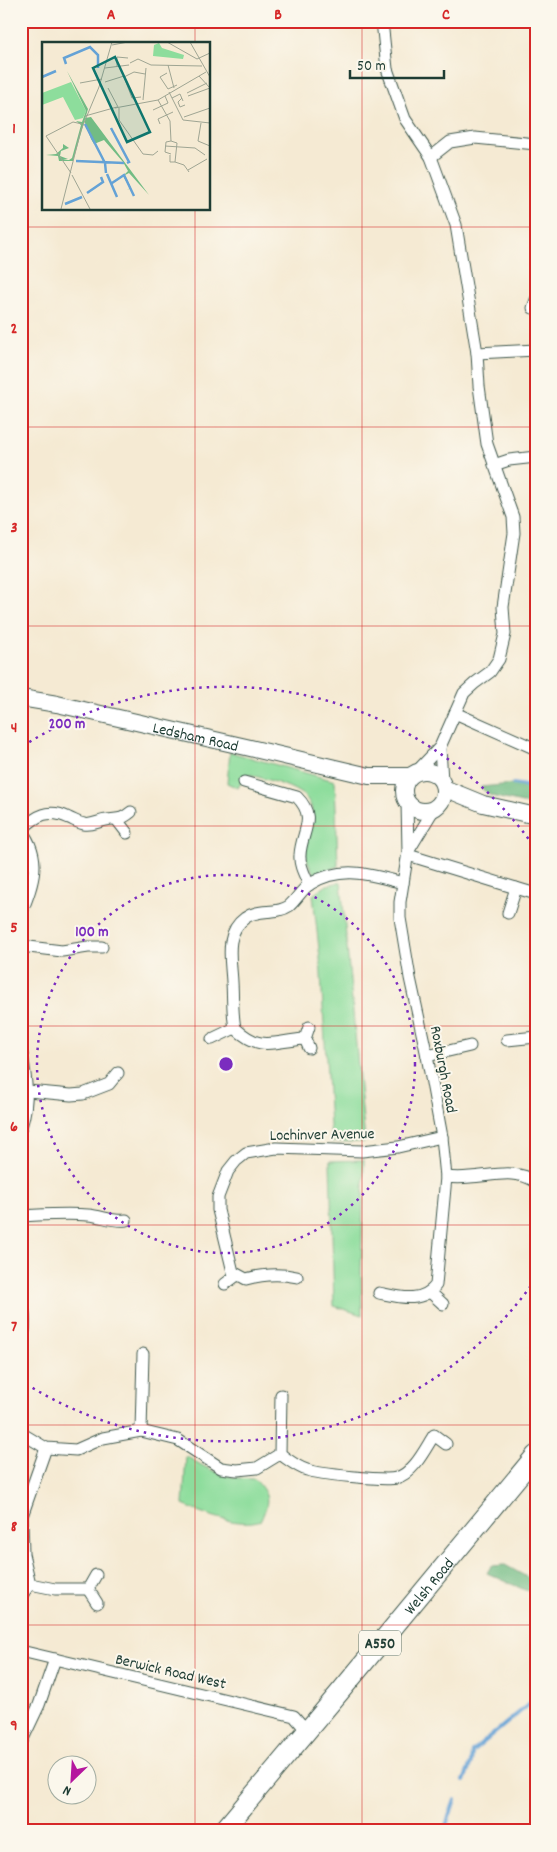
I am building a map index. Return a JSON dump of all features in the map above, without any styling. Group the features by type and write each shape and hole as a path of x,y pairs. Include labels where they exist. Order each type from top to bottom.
{"highway":[{"name":"Welsh Road","path":"222,1831 536,1455"}],"main road":[{"name":"Ledsham Road","path":"21,698 57,704 218,740 369,776 413,774 424,770 432,771 443,784 483,804 536,816"},
{"path":"405,799 403,788 413,774"},
{"name":"Ledsham Road","path":"369,776 420,811 437,806 483,804"},
{"path":"437,806 444,795 443,784"}],"street":[{"path":"382,21 386,69 405,120 431,156 456,225 477,353 479,386 487,444 513,517 514,532 503,607 505,634 499,659 494,668 464,693 440,747 413,774"},
{"path":"431,156 450,142 475,138 536,144"},
{"path":"477,353 536,350"},
{"path":"494,465 509,460 536,457"},
{"path":"455,712 536,749"},
{"path":"440,747 443,784"},
{"path":"244,782 297,797 304,803 308,813 308,823 301,846 300,857 302,869 309,884"},
{"name":"Roxburgh Road","path":"405,799 408,854 402,883 400,918 442,1137 446,1178 436,1285 430,1292"},
{"name":"Roxburgh Road","path":"408,854 437,806"},
{"path":"21,914 35,869 30,842 21,830 37,816 45,813 61,814 81,824 90,825 108,819 117,820 132,812"},
{"path":"117,820 127,832"},
{"path":"408,854 536,894"},
{"path":"309,1027 307,1044 259,1044 251,1041 234,1028 230,949 234,931 245,918 253,914 288,907 309,884 338,873 358,872 402,883"},
{"path":"508,913 516,888"},
{"path":"21,946 62,951 88,947 104,952 110,938"},
{"path":"212,1039 234,1028"},
{"path":"507,1040 536,1037"},
{"path":"427,1056 470,1046"},
{"path":"21,1049 28,1091 26,1112 21,1127"},
{"path":"28,1091 71,1095 112,1089 118,1073"},
{"name":"Lochinver Avenue","path":"237,1275 233,1272 231,1266 218,1210 218,1197 228,1171 246,1153 276,1148 362,1151 398,1147 442,1137"},
{"path":"446,1178 509,1174 522,1176 536,1182"},
{"path":"21,1216 86,1215 108,1218 121,1221 116,1234"},
{"path":"224,1284 237,1275 246,1279 262,1274 282,1274 297,1277"},
{"path":"379,1293 412,1298 430,1292 443,1304"},
{"path":"21,1298 24,1308 24,1328 21,1344"},
{"path":"141,1431 143,1354"},
{"path":"280,1454 281,1395"},
{"path":"424,1427 446,1444"},
{"path":"21,1433 46,1448 76,1450 103,1438 141,1431 178,1440 221,1468 237,1470 257,1468 280,1454"},
{"path":"280,1454 307,1470 346,1476 395,1479 412,1467 434,1435"},
{"path":"30,1584 23,1554 22,1516 46,1448"},
{"path":"88,1589 96,1575"},
{"path":"30,1584 55,1589 88,1589"},
{"path":"21,1596 30,1584"},
{"path":"88,1589 97,1603"},
{"name":"Berwick Road West","path":"21,1651 294,1716 307,1731"},
{"path":"21,1743 39,1705 55,1659"}],"green space":[{"path":"230,752 335,781 338,866 316,875 309,866 306,846 312,811 306,798 289,787 252,775 246,774 238,788 227,783"},
{"path":"513,784 536,788 536,806 491,796 480,787"},
{"path":"341,882 365,1142 331,1142 320,958 313,895 327,885"},
{"path":"364,1160 361,1271 362,1315 334,1306 330,1161"},
{"path":"186,1456 203,1466 227,1476 255,1479 267,1498 261,1520 252,1522 232,1521 211,1516 183,1505"},
{"path":"505,1565 536,1582 536,1592 525,1590 487,1573 491,1566"}],"waterway":[{"path":"513,784 536,788"},
{"path":"464,1781 471,1763 472,1752 528,1705 536,1696"},
{"path":"444,1831 455,1800"}]}
